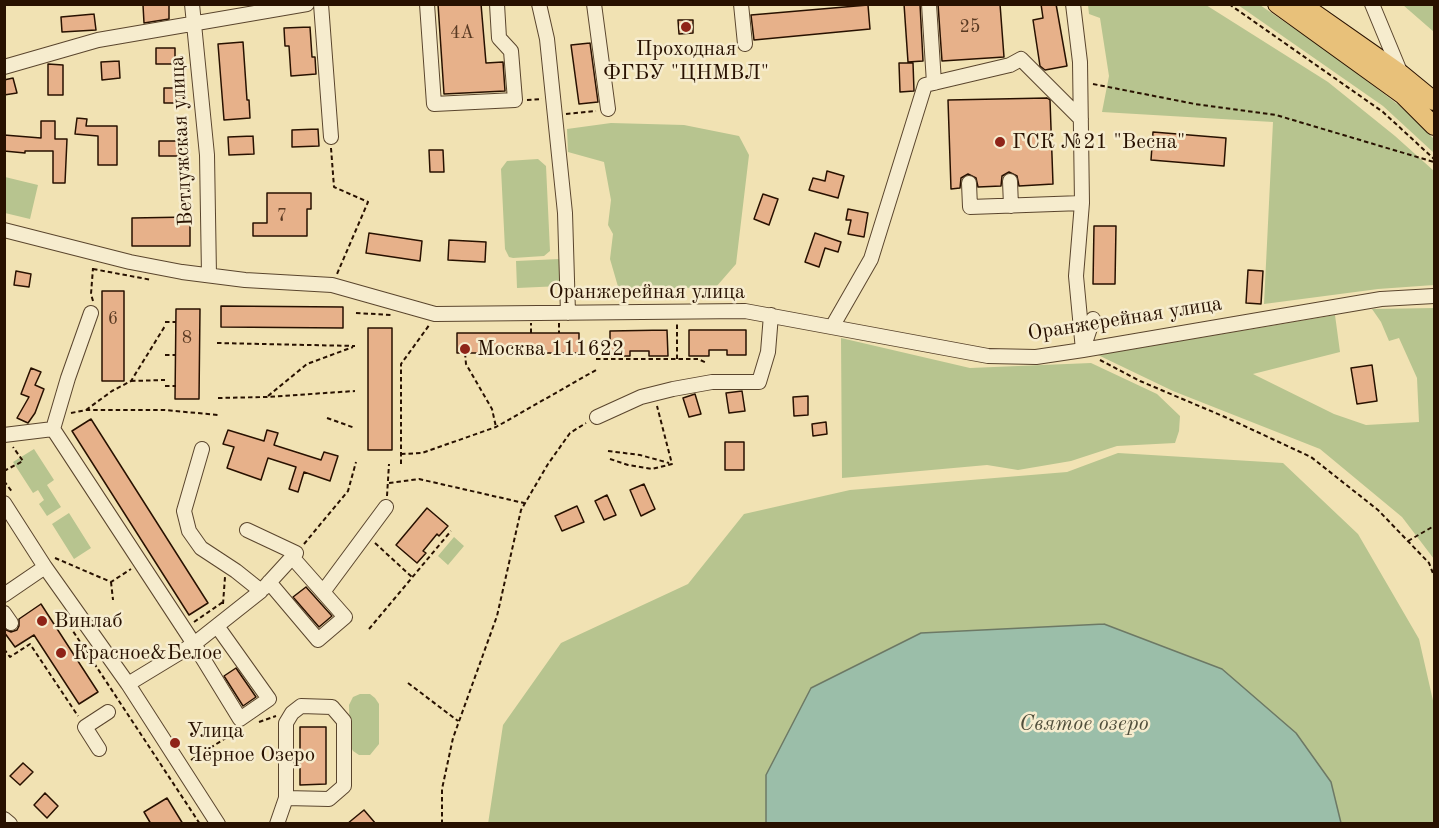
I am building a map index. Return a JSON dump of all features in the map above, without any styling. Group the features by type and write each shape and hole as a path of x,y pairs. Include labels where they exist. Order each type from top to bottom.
{"main road":[{"path":"1277,4 1403,95 1434,126"},
{"path":"1301,4 1401,74 1434,101"}],"street":[{"name":"Ветлужская улица","path":"192,4 207,155 209,275"},
{"path":"4,67 98,40 307,4"},
{"path":"321,4 331,137"},
{"path":"427,4 434,104 515,100 511,51 499,38 497,4"},
{"path":"539,4 547,39 565,213 568,313"},
{"path":"594,4 608,109"},
{"path":"741,4 745,44"},
{"path":"929,4 934,83"},
{"path":"1072,4 1080,62 1081,119 1082,203 1076,276 1089,354"},
{"path":"1372,4 1401,74"},
{"path":"832,327 871,259 925,85 1010,65 1021,59 1081,119"},
{"path":"1010,181 1011,206"},
{"path":"969,183 970,207 1082,203"},
{"name":"Оранжерейная улица","path":"4,230 130,262 245,280 332,285 435,314 745,310 988,356 1036,357 1089,354 1381,299 1434,296"},
{"path":"54,422 91,313"},
{"path":"597,417 654,394 712,382 759,382 768,352 771,315"},
{"path":"1089,354 1093,319"},
{"path":"5,435 54,422"},
{"path":"54,422 240,719 270,699 220,624"},
{"path":"202,449 184,511 189,531 201,548 265,587 318,639 345,617 294,555 247,530"},
{"path":"4,503 50,562 218,824"},
{"path":"323,592 386,507"},
{"path":"128,684 194,644 220,624 265,587 294,555"},
{"path":"4,595 50,562"},
{"path":"277,824 286,798 286,723 292,713 301,706 332,707 344,721 344,786 328,799 286,798"},
{"path":"99,749 85,727 108,712"},
{"path":"4,819 10,824"}],"path":[{"path":"1229,4 1383,112 1434,161"},
{"path":"1080,81 1195,104 1276,115 1434,161"},
{"path":"515,100 549,99"},
{"path":"555,115 608,109"},
{"path":"331,137 334,187 368,202 332,285"},
{"path":"91,313 94,302 91,294 93,268 97,253"},
{"path":"356,313 400,315"},
{"path":"677,316 677,359"},
{"path":"402,465 401,364 435,318"},
{"path":"165,322 176,322"},
{"path":"131,381 165,326"},
{"path":"217,343 355,346 308,364 266,397"},
{"path":"465,353 466,364 492,409 496,427"},
{"path":"1089,354 1140,381 1311,457 1378,510 1429,563 1434,576"},
{"path":"165,355 176,355"},
{"path":"596,359 698,359 707,363"},
{"path":"401,454 422,453 496,427 596,370"},
{"path":"54,422 86,410 112,391 131,381 165,380"},
{"path":"165,386 176,386"},
{"path":"218,398 355,391"},
{"path":"654,394 672,464"},
{"path":"86,410 165,410 218,415"},
{"path":"442,824 442,789 453,738 497,616 521,510 548,464 570,433 597,417"},
{"path":"327,418 355,428"},
{"path":"4,471 23,461 5,435"},
{"path":"608,450 640,455 672,464"},
{"path":"610,459 652,469 672,464"},
{"path":"294,555 348,491 356,462"},
{"path":"386,507 389,464"},
{"path":"389,483 419,479 525,503"},
{"path":"1407,541 1434,526"},
{"path":"369,629 452,531"},
{"path":"366,535 412,578"},
{"path":"50,562 111,582"},
{"path":"111,582 140,562"},
{"path":"220,624 226,564"},
{"path":"111,582 113,600"},
{"path":"184,629 223,602"},
{"path":"61,612 200,824"},
{"path":"4,649 10,657 30,644 85,727"},
{"path":"408,682 459,722"},
{"path":"254,724 292,713"},
{"path":"188,761 246,727"}],"shaded area":[{"path":"1088,5 1206,5 1328,82 1395,136 1434,171 1434,285 1378,289 1264,304 1273,122 1102,112 1109,76 1100,18 1089,14"},
{"path":"1238,5 1260,5 1330,53 1400,106 1434,139 1434,153 1383,106"},
{"path":"1403,5 1434,5 1434,32"},
{"path":"611,123 684,125 739,136 749,155 736,264 716,287 619,290 610,259 613,234 608,225 611,200 604,162 568,152 567,129"},
{"path":"538,159 546,166 550,251 544,256 509,257 505,249 501,169 507,161"},
{"path":"5,177 38,185 30,219 5,213"},
{"path":"560,259 561,286 517,288 516,261"},
{"path":"1434,308 1434,559 1402,517 1320,449 1173,391 1098,355 1335,315 1340,352 1253,374 1334,414 1366,425 1419,422 1417,378 1399,338 1389,341 1381,322 1372,309"},
{"path":"841,338 970,368 1091,363 1157,394 1180,416 1179,431 1175,443 1117,446 1071,461 1018,470 987,465 842,478"},
{"path":"34,449 54,480 47,485 61,507 47,516 39,504 44,500 38,490 33,493 13,462"},
{"path":"1118,453 1283,463 1358,534 1419,639 1434,705 1434,823 1341,823 1331,782 766,775 766,823 488,824 503,725 561,643 688,584 744,514 850,490 1067,472"},
{"path":"69,513 91,548 74,559 52,524"},
{"path":"454,537 464,546 448,565 438,556"},
{"path":"370,694 379,704 379,744 370,755 359,755 350,745 349,705 353,697"}],"water":[{"name":"Святое озеро","path":"1104,624 1222,669 1296,733 1331,782 1341,823 766,823 766,775 811,688 921,633"}],"building":[{"path":"169,4 169,19 144,23 143,5"},
{"path":"438,4 481,4 486,63 503,62 505,91 444,94"},
{"path":"904,4 920,4 923,61 908,62"},
{"path":"938,4 1000,4 1004,57 942,61"},
{"path":"1041,4 1056,4 1067,66 1045,70 1040,66 1033,20 1043,18"},
{"path":"868,5 870,29 754,40 751,15"},
{"path":"94,14 96,30 62,32 61,17"},
{"name":"Проходная ФГБУ \"ЦНМВЛ\"","path":"678,20 693,20 693,33 679,34"},
{"path":"310,27 312,57 315,57 316,74 291,76 289,46 285,46 284,28"},
{"path":"243,42 250,118 224,120 218,44"},
{"path":"590,43 598,102 579,104 571,45"},
{"path":"156,48 175,48 175,64 156,64"},
{"path":"119,61 120,78 102,80 101,62"},
{"path":"899,63 913,63 914,91 900,92"},
{"path":"48,64 63,65 63,95 48,95"},
{"path":"13,78 17,93 4,95 4,80"},
{"path":"164,88 184,88 184,103 164,103"},
{"name":"ГСК №21 \"Весна\"","path":"1047,98 1050,100 1053,184 1019,186 1017,176 1009,172 1002,176 1001,186 978,187 976,178 968,174 961,178 960,188 951,189 948,100"},
{"path":"77,118 87,119 86,126 117,126 117,165 98,165 98,136 75,134"},
{"path":"41,121 55,121 55,139 67,139 65,183 53,183 53,151 25,151 25,153 4,151 4,135 41,138"},
{"path":"318,129 319,146 292,147 292,130"},
{"path":"1153,132 1226,138 1224,166 1151,160"},
{"path":"253,136 254,154 229,155 228,137"},
{"path":"159,141 179,141 179,156 159,156"},
{"path":"429,150 443,150 444,172 430,172"},
{"path":"827,171 844,176 838,198 809,190 813,178 825,181"},
{"path":"267,193 311,193 311,209 307,209 307,236 253,236 253,223 267,223"},
{"path":"763,194 778,199 769,225 754,219"},
{"path":"848,209 868,213 864,237 848,234 851,220 846,220"},
{"path":"190,217 190,246 132,246 132,218"},
{"path":"1094,226 1116,226 1115,284 1093,284"},
{"path":"369,233 422,241 420,261 366,253"},
{"path":"815,233 841,242 838,252 825,248 819,267 805,262"},
{"path":"449,240 486,242 485,262 448,260"},
{"path":"1248,270 1263,271 1261,304 1246,303"},
{"path":"16,271 31,274 29,287 14,285"},
{"path":"102,291 124,291 124,381 102,381"},
{"path":"221,306 343,307 343,328 221,327"},
{"path":"176,309 200,309 199,399 175,399"},
{"path":"368,328 392,328 392,450 368,450"},
{"path":"667,330 668,356 649,356 649,351 630,351 630,356 610,356 610,331"},
{"path":"689,330 746,330 746,355 727,355 727,350 709,350 709,356 689,356"},
{"path":"457,333 579,333 579,353 457,353"},
{"path":"1372,365 1377,401 1357,404 1351,368"},
{"path":"31,368 41,372 35,385 44,389 35,413 28,423 17,418 29,397 21,394"},
{"path":"742,391 745,411 729,413 726,393"},
{"path":"695,394 701,414 689,417 683,398"},
{"path":"808,396 808,415 794,416 793,397"},
{"path":"91,419 208,603 189,615 72,431"},
{"path":"826,422 827,434 813,436 812,424"},
{"path":"228,430 264,441 267,430 278,433 274,445 321,460 324,452 338,456 330,481 304,472 298,492 289,489 296,467 268,458 261,480 227,468 234,447 223,444"},
{"path":"725,442 744,442 744,470 725,470"},
{"path":"644,484 655,509 641,516 630,490"},
{"path":"607,495 616,515 604,520 595,501"},
{"path":"577,506 584,522 562,531 555,516"},
{"path":"427,508 448,526 439,536 437,534 423,551 426,553 417,563 396,545"},
{"path":"306,587 332,616 319,627 293,597"},
{"path":"41,604 98,692 79,704 34,635 15,647 4,632 4,629 11,632 17,630 19,619"},
{"path":"236,668 256,697 243,706 224,676"},
{"path":"300,727 326,727 326,784 300,785"},
{"path":"23,763 33,772 20,785 10,776"},
{"path":"45,793 58,806 47,818 34,805"},
{"path":"167,798 183,824 151,824 144,812"},
{"path":"364,810 376,824 347,824"}],"place":[{"name":"Проходная ФГБУ \"ЦНМВЛ\"","path":"686,27"},
{"name":"ГСК №21 \"Весна\"","path":"1000,142"},
{"name":"Москва 111622","path":"465,349"},
{"name":"Винлаб","path":"42,621"},
{"name":"Красное&Белое","path":"61,653"},
{"name":"Улица Чёрное Озеро","path":"175,743"}]}
